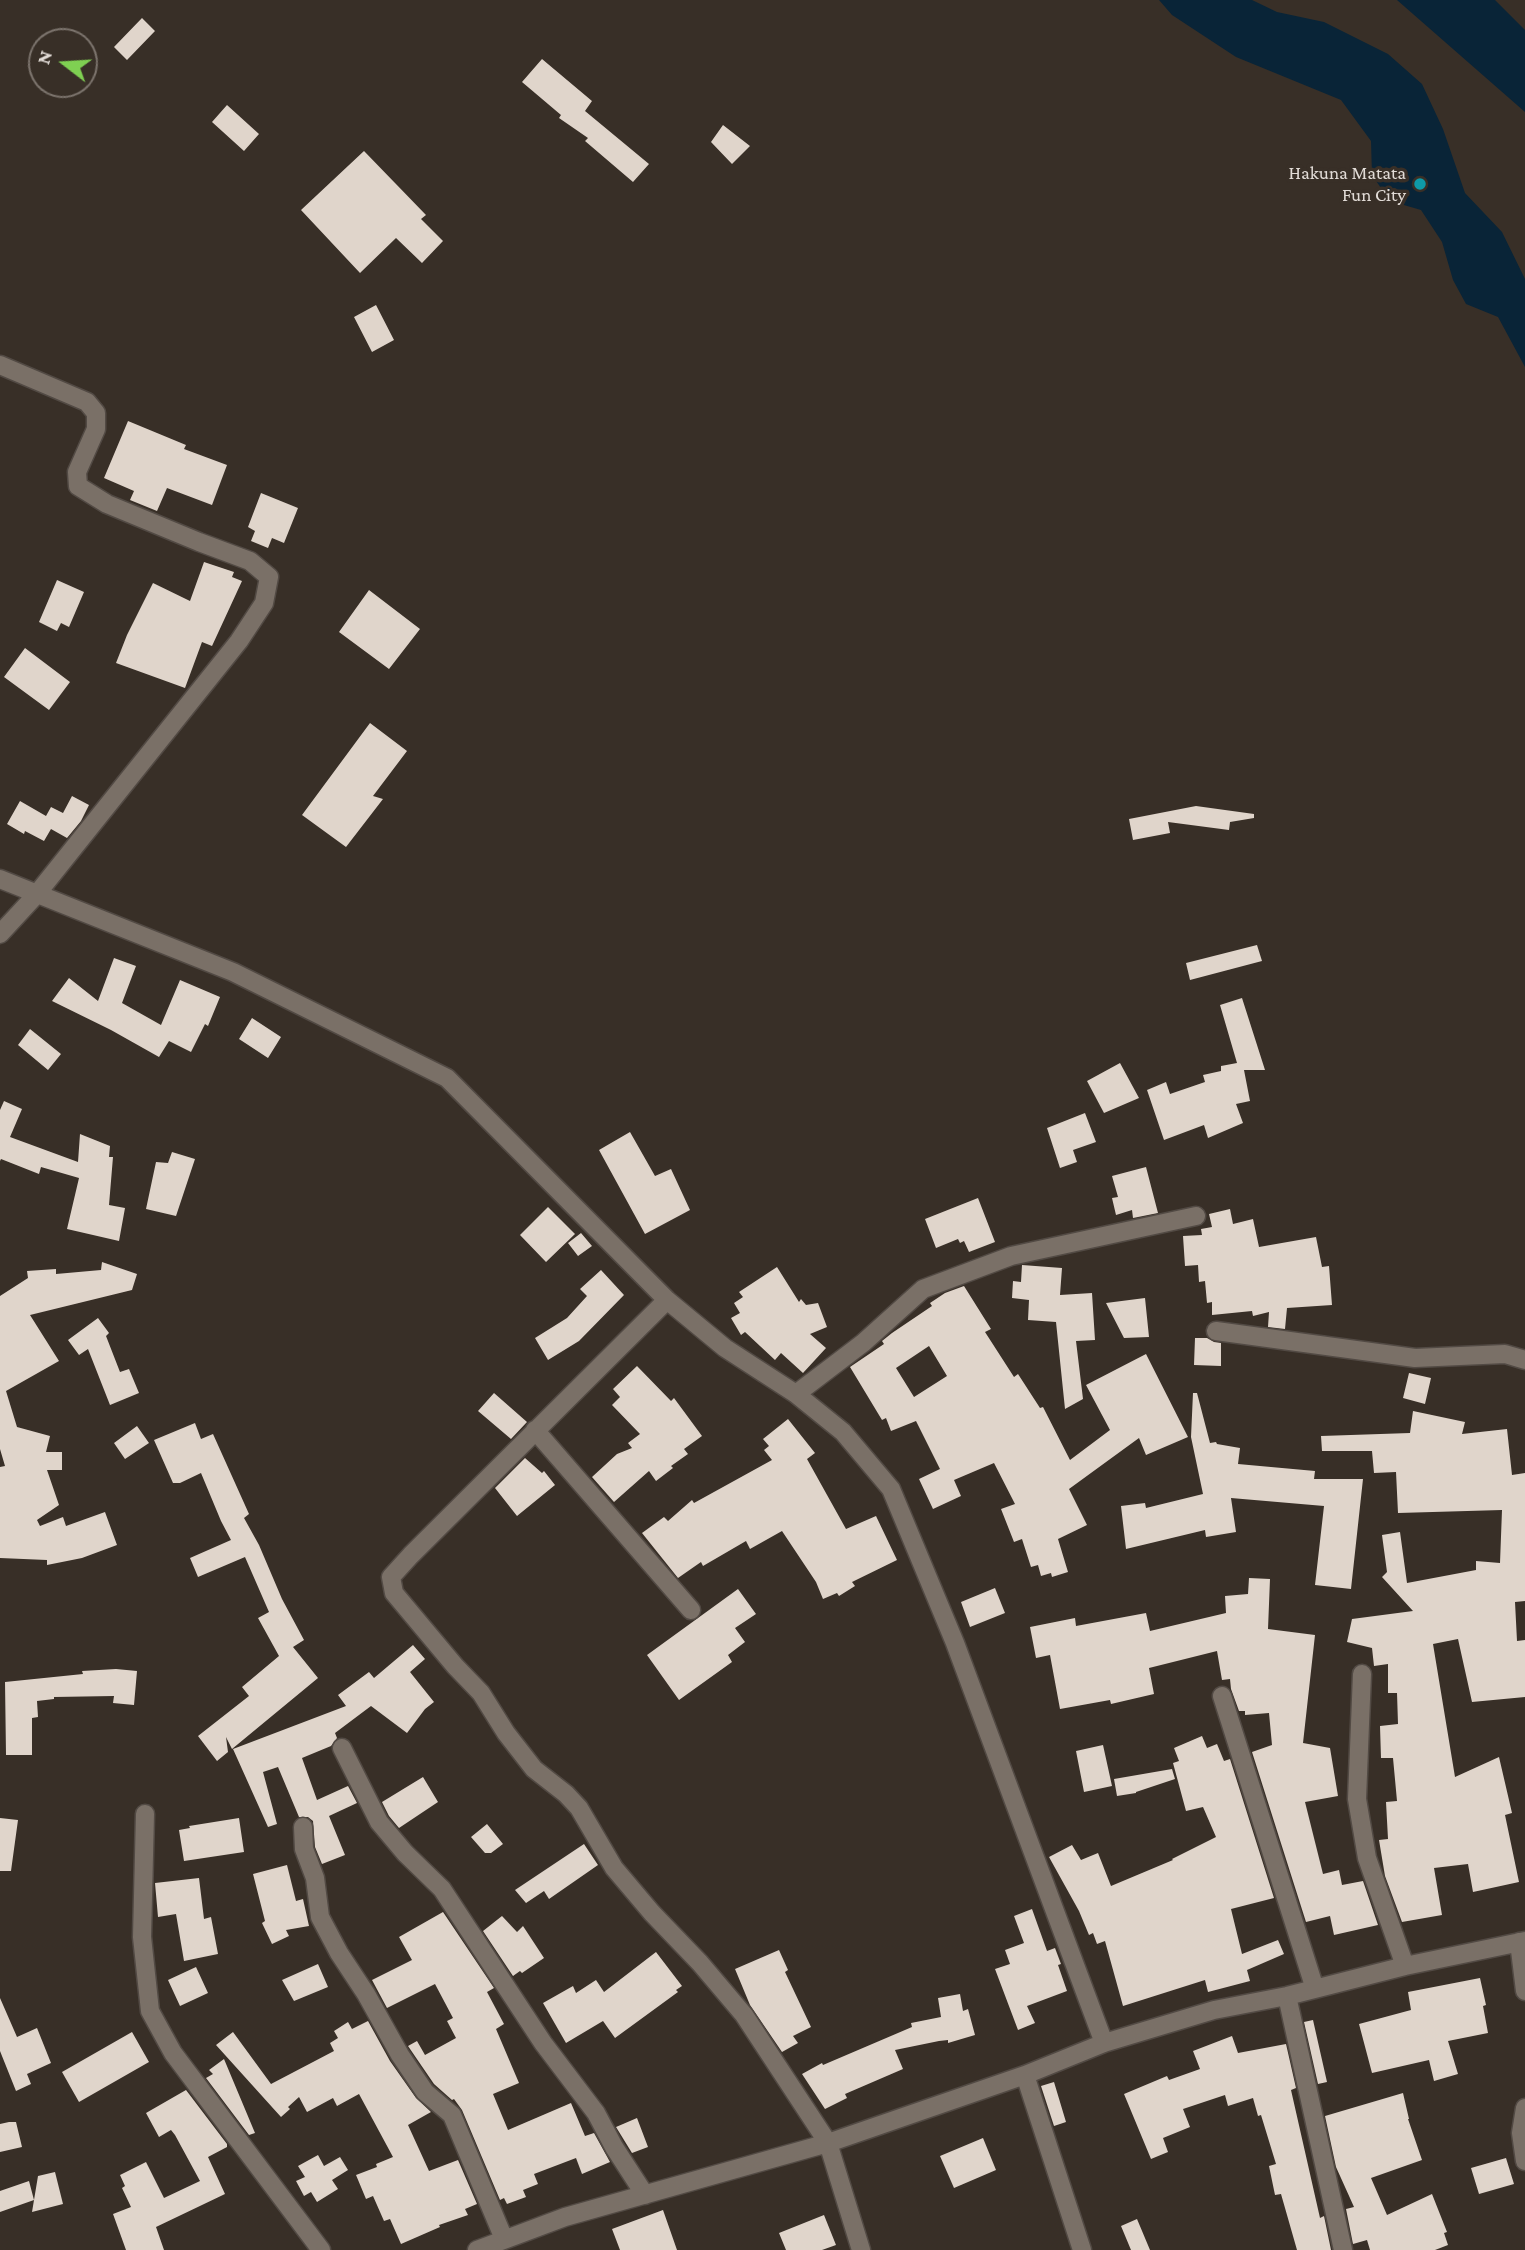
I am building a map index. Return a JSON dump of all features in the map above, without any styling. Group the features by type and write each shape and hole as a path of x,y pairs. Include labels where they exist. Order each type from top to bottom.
{"street":[{"path":"0,365 87,402 96,413 96,429 77,472 78,486 107,504 250,561 269,578 264,603 239,641 36,894 0,934"},
{"path":"0,879 233,972 447,1078 667,1300 725,1348 796,1394 844,1432 891,1489 955,1643 1104,2043"},
{"path":"796,1394 863,1343 923,1289 1011,1256 1196,1216"},
{"path":"667,1300 391,1577 394,1592 481,1693 506,1733 534,1769 579,1808 614,1868 744,2015 828,2143 860,2250"},
{"path":"1216,1331 1415,1358 1505,1354 1525,1360"},
{"path":"535,1430 691,1610"},
{"path":"1362,1674 1357,1800 1367,1858 1405,1966"},
{"path":"1222,1696 1315,1989"},
{"path":"342,1748 379,1822 405,1853 442,1889 544,2043 596,2113 614,2147 645,2194"},
{"path":"145,1814 142,1937 150,2011 173,2053 321,2250"},
{"path":"303,1828 304,1849 315,1878 320,1917 412,2073 425,2092 452,2115 504,2239"},
{"path":"477,2250 565,2217 828,2143 1025,2075 1104,2043 1214,2010 1522,1942 1525,1991"},
{"path":"1287,1996 1343,2250"},
{"path":"1025,2075 1082,2250"},
{"path":"1525,2108 1521,2133 1525,2161"}],"water":[{"name":"Hakuna Matata Fun City","path":"1159,0 1252,0 1277,12 1324,22 1388,54 1422,84 1443,129 1465,193 1502,232 1525,279 1525,367 1498,317 1466,304 1453,280 1442,242 1421,210 1390,201 1372,175 1371,141 1341,100 1236,57 1172,15"},
{"path":"1397,0 1495,0 1525,30 1525,112"}],"building":[{"path":"142,18 155,31 127,60 114,47"},
{"path":"542,59 592,101 585,111 649,164 633,182 585,141 588,138 559,118 561,115 522,82"},
{"path":"227,105 259,134 244,151 212,122"},
{"path":"723,125 750,146 732,164 711,142"},
{"path":"364,151 426,215 421,219 443,241 422,263 396,238 360,273 301,210"},
{"path":"376,305 394,340 372,352 354,317"},
{"path":"128,421 186,445 184,449 227,465 212,505 167,488 157,511 130,500 134,491 104,478"},
{"path":"261,493 298,508 284,543 272,538 268,548 251,541 255,531 248,527"},
{"path":"204,562 234,572 232,577 242,581 212,646 202,642 185,688 116,663 153,583 190,601"},
{"path":"57,580 84,592 69,627 61,623 57,631 39,622"},
{"path":"369,590 420,629 389,669 339,632"},
{"path":"25,648 70,682 49,710 4,677"},
{"path":"370,723 407,751 373,796 383,799 346,847 302,815"},
{"path":"72,796 89,805 81,821 67,838 51,829 44,841 7,824 20,801 46,816 51,807 63,813"},
{"path":"1196,806 1254,814 1254,818 1230,822 1229,830 1168,822 1170,833 1133,840 1129,819"},
{"path":"1257,945 1262,961 1190,980 1186,963"},
{"path":"114,958 136,966 122,1003 161,1025 180,980 220,997 208,1026 205,1024 191,1052 169,1041 159,1057 52,1001 69,978 98,1001"},
{"path":"1242,998 1265,1070 1244,1070 1250,1101 1236,1104 1243,1123 1208,1138 1204,1125 1164,1140 1147,1090 1166,1082 1170,1094 1205,1082 1203,1075 1221,1071 1221,1066 1237,1063 1220,1005"},
{"path":"252,1018 281,1037 268,1058 239,1039"},
{"path":"30,1029 61,1054 48,1070 18,1045"},
{"path":"1120,1063 1139,1098 1104,1113 1087,1081"},
{"path":"4,1101 22,1109 10,1137 78,1162 80,1134 110,1146 109,1157 113,1157 109,1205 125,1208 119,1241 67,1229 79,1178 41,1167 39,1174 1,1159 0,1161 0,1110"},
{"path":"1085,1113 1096,1142 1073,1150 1077,1162 1060,1168 1047,1128"},
{"path":"630,1132 655,1176 671,1169 690,1210 645,1234 599,1150"},
{"path":"172,1152 195,1159 176,1216 146,1209 156,1162 168,1163"},
{"path":"1146,1167 1158,1213 1133,1218 1132,1210 1116,1215 1112,1198 1118,1197 1112,1176"},
{"path":"978,1198 995,1242 969,1252 964,1241 960,1243 958,1239 936,1248 925,1219"},
{"path":"548,1207 575,1234 546,1262 520,1235"},
{"path":"1230,1209 1233,1224 1253,1219 1259,1247 1316,1237 1322,1267 1329,1266 1332,1305 1287,1308 1285,1329 1268,1327 1269,1312 1253,1316 1252,1311 1212,1315 1212,1302 1207,1303 1205,1281 1199,1282 1198,1265 1185,1266 1183,1236 1202,1235 1201,1229 1212,1227 1209,1214"},
{"path":"581,1233 592,1246 578,1256 568,1243"},
{"path":"102,1262 137,1274 132,1290 30,1315 59,1361 6,1391 17,1427 50,1436 46,1452 62,1452 62,1470 47,1470 59,1505 37,1520 40,1526 63,1517 66,1526 105,1512 117,1545 82,1558 47,1565 47,1560 0,1558 0,1467 5,1466 0,1449 0,1296 28,1278 27,1271 56,1269 56,1274 101,1270"},
{"path":"1022,1265 1062,1268 1060,1295 1092,1293 1095,1340 1076,1341 1083,1399 1065,1409 1056,1322 1028,1320 1029,1300 1012,1298 1013,1281 1021,1282"},
{"path":"777,1267 799,1302 801,1299 806,1305 818,1303 827,1327 810,1334 826,1348 803,1373 781,1353 775,1360 745,1332 741,1335 731,1318 740,1313 734,1303 743,1297 739,1292"},
{"path":"601,1270 624,1295 579,1341 548,1360 535,1338 567,1318 587,1296 580,1289"},
{"path":"964,1286 991,1329 985,1332 1014,1377 1018,1374 1040,1408 1043,1407 1070,1460 1110,1430 1086,1385 1146,1354 1188,1437 1146,1455 1139,1438 1069,1489 1087,1525 1058,1539 1068,1572 1052,1577 1051,1573 1041,1576 1038,1565 1031,1567 1022,1539 1014,1542 1001,1509 1015,1504 994,1463 954,1480 961,1496 933,1509 919,1479 940,1469 916,1421 891,1431 886,1418 882,1420 850,1367 884,1344 882,1341 932,1306 930,1303 945,1293","holes":["929,1346 947,1376 914,1397 896,1368"]},
{"path":"1145,1298 1149,1337 1124,1338 1106,1303"},
{"path":"98,1318 109,1333 106,1336 120,1372 129,1369 139,1393 110,1405 88,1349 79,1355 68,1340"},
{"path":"1195,1338 1207,1338 1221,1343 1221,1366 1194,1365"},
{"path":"637,1366 671,1401 674,1398 702,1436 684,1449 688,1454 656,1481 649,1471 614,1502 592,1477 617,1454 632,1448 628,1443 640,1434 612,1405 620,1397 613,1389"},
{"path":"1409,1373 1431,1378 1425,1404 1403,1398"},
{"path":"494,1393 527,1422 511,1439 478,1411"},
{"path":"1193,1393 1197,1393 1210,1443 1240,1448 1238,1464 1315,1471 1314,1479 1363,1479 1351,1589 1315,1585 1324,1506 1231,1498 1236,1532 1206,1537 1205,1530 1126,1549 1121,1506 1145,1503 1146,1508 1203,1494 1191,1437"},
{"path":"1413,1411 1465,1422 1462,1434 1507,1429 1512,1475 1525,1473 1525,1601 1515,1602 1517,1641 1525,1640 1525,1697 1472,1702 1458,1639 1433,1644 1455,1777 1499,1757 1512,1813 1505,1815 1519,1882 1473,1892 1468,1864 1434,1868 1442,1915 1402,1922 1385,1876 1379,1840 1388,1839 1386,1802 1397,1801 1393,1758 1381,1758 1380,1726 1398,1724 1397,1693 1388,1693 1388,1664 1374,1666 1372,1648 1347,1642 1352,1619 1413,1611 1382,1577 1387,1572 1382,1535 1400,1532 1407,1583 1476,1570 1476,1561 1500,1563 1502,1510 1398,1513 1396,1472 1374,1473 1372,1451 1322,1451 1321,1436 1410,1433"},
{"path":"788,1419 815,1453 807,1459 846,1529 876,1516 897,1560 852,1582 855,1586 839,1596 837,1593 823,1599 816,1582 782,1531 750,1549 746,1541 703,1566 701,1562 678,1578 642,1533 664,1517 668,1521 692,1500 694,1503 772,1460 764,1450 769,1446 763,1439"},
{"path":"195,1423 201,1439 213,1434 249,1514 244,1518 304,1640 293,1647 318,1678 232,1749 226,1737 228,1752 217,1761 198,1736 249,1696 242,1687 279,1656 258,1618 269,1612 245,1557 198,1577 190,1558 231,1540 201,1473 180,1483 173,1483 154,1440"},
{"path":"137,1426 149,1443 125,1459 114,1443"},
{"path":"525,1458 542,1473 544,1471 555,1485 517,1516 495,1488"},
{"path":"1249,1578 1270,1579 1268,1629 1315,1635 1303,1743 1330,1748 1338,1796 1305,1802 1323,1874 1339,1870 1342,1885 1363,1881 1378,1925 1334,1935 1330,1916 1306,1922 1252,1752 1272,1745 1269,1713 1245,1715 1245,1711 1239,1711 1230,1679 1222,1680 1217,1651 1149,1668 1154,1694 1111,1704 1110,1700 1060,1709 1050,1655 1036,1658 1030,1627 1075,1618 1076,1626 1146,1613 1150,1631 1226,1613 1225,1596 1248,1594"},
{"path":"995,1588 1005,1613 970,1627 961,1602"},
{"path":"738,1589 756,1614 735,1628 745,1642 728,1655 732,1662 679,1700 647,1655"},
{"path":"413,1645 425,1659 410,1672 434,1702 425,1709 407,1733 371,1706 335,1733 337,1738 331,1746 302,1758 317,1800 348,1786 357,1803 329,1816 345,1855 322,1864 315,1847 313,1821 308,1817 299,1817 278,1767 263,1772 277,1824 268,1827 233,1749 346,1706 338,1695 369,1672 374,1678"},
{"path":"116,1669 137,1671 134,1705 113,1703 114,1696 54,1697 37,1701 38,1717 32,1718 32,1755 6,1755 5,1682"},
{"path":"1202,1736 1207,1748 1217,1744 1224,1761 1230,1759 1274,1898 1231,1909 1242,1954 1278,1940 1284,1954 1247,1970 1250,1981 1208,1992 1205,1980 1123,2006 1105,1941 1097,1944 1093,1933 1089,1935 1049,1857 1072,1845 1081,1860 1098,1853 1111,1886 1173,1860 1216,1837 1203,1807 1186,1811 1173,1763 1179,1761 1174,1748"},
{"path":"1103,1745 1112,1786 1084,1792 1076,1751"},
{"path":"1172,1769 1175,1779 1136,1793 1117,1796 1114,1779"},
{"path":"423,1777 438,1802 399,1828 382,1802"},
{"path":"0,1818 18,1820 11,1871 0,1871"},
{"path":"239,1818 244,1852 184,1861 179,1830"},
{"path":"487,1824 503,1844 491,1853 485,1853 471,1837"},
{"path":"584,1844 598,1865 549,1899 544,1891 526,1903 515,1890"},
{"path":"287,1865 296,1901 303,1899 309,1926 286,1930 289,1936 272,1944 262,1923 265,1921 253,1874"},
{"path":"199,1878 204,1919 211,1917 218,1954 184,1961 176,1914 158,1917 155,1883"},
{"path":"1032,1909 1047,1951 1055,1948 1067,1991 1027,2006 1035,2023 1018,2030 995,1969 1010,1964 1005,1950 1024,1943 1014,1916"},
{"path":"443,1912 494,1988 487,1992 504,2024 496,2029 519,2083 493,2094 508,2130 571,2103 585,2136 594,2133 610,2162 582,2174 576,2158 534,2174 538,2184 523,2190 526,2197 507,2204 504,2198 500,2200 462,2110 454,2099 434,2084 408,2046 417,2041 425,2055 456,2038 447,2021 453,2018 435,1984 387,2008 372,1980 412,1960 399,1937"},
{"path":"502,1916 517,1932 523,1926 544,1958 513,1976 483,1931"},
{"path":"779,1950 788,1970 785,1972 811,2027 793,2036 798,2043 782,2052 750,2005 735,1969"},
{"path":"656,1952 682,1986 676,1990 678,1992 615,2038 603,2021 566,2043 543,2003 573,1986 576,1993 596,1980 604,1992"},
{"path":"318,1964 328,1987 294,2001 282,1980"},
{"path":"196,1967 208,1993 180,2006 168,1980"},
{"path":"1480,1978 1488,2033 1448,2041 1458,2074 1434,2081 1429,2060 1372,2073 1359,2024 1411,2010 1408,1992"},
{"path":"960,1994 963,2011 968,2009 975,2035 948,2043 948,2040 939,2041 895,2050 903,2069 845,2094 847,2098 825,2109 802,2074 822,2063 823,2065 912,2027 911,2023 941,2017 938,1998"},
{"path":"0,1998 17,2037 37,2028 51,2063 27,2074 31,2084 16,2091 0,2051"},
{"path":"1313,2020 1327,2082 1318,2084 1304,2022"},
{"path":"368,2021 390,2061 416,2098 431,2112 408,2125 429,2171 458,2160 477,2204 465,2209 468,2215 439,2225 440,2227 401,2244 390,2219 384,2221 373,2196 366,2199 356,2175 393,2157 359,2094 337,2106 333,2098 307,2112 299,2097 281,2117 216,2045 233,2032 271,2084 334,2051 330,2043 338,2038 334,2031 348,2022 352,2029"},
{"path":"132,2032 149,2062 79,2102 62,2072"},
{"path":"1232,2036 1238,2053 1286,2044 1296,2088 1291,2090 1320,2218 1324,2216 1331,2250 1297,2250 1281,2194 1275,2195 1269,2166 1276,2164 1253,2098 1228,2106 1225,2095 1183,2109 1190,2127 1163,2138 1168,2152 1151,2159 1124,2094 1167,2076 1169,2080 1200,2069 1193,2051"},
{"path":"224,2059 255,2133 249,2135 206,2078 213,2074 209,2070"},
{"path":"1054,2082 1066,2122 1054,2126 1041,2086"},
{"path":"186,2090 227,2144 227,2147 208,2157 225,2194 156,2227 164,2250 126,2250 113,2214 131,2207 122,2188 125,2186 120,2175 146,2162 164,2198 200,2181 175,2135 171,2130 159,2137 146,2113"},
{"path":"1403,2093 1408,2119 1422,2160 1371,2178 1387,2215 1432,2194 1447,2232 1444,2233 1448,2245 1435,2250 1370,2250 1367,2240 1353,2244 1346,2209 1354,2207 1336,2167 1325,2116"},
{"path":"637,2118 648,2147 632,2153 616,2127"},
{"path":"16,2122 22,2147 0,2152 0,2124"},
{"path":"983,2138 996,2170 954,2188 940,2156"},
{"path":"318,2155 324,2166 340,2157 348,2170 332,2180 338,2189 317,2202 311,2192 304,2196 296,2181 305,2177 298,2166"},
{"path":"1506,2158 1514,2184 1479,2194 1471,2168"},
{"path":"55,2172 63,2204 32,2212 38,2176"},
{"path":"29,2181 34,2200 0,2212 0,2191"},
{"path":"663,2210 677,2250 620,2250 612,2229"},
{"path":"824,2215 836,2245 822,2250 786,2250 779,2233"},
{"path":"1137,2219 1150,2250 1131,2250 1121,2226"}],"place":[{"name":"Hakuna Matata Fun City","path":"1420,184"}]}
